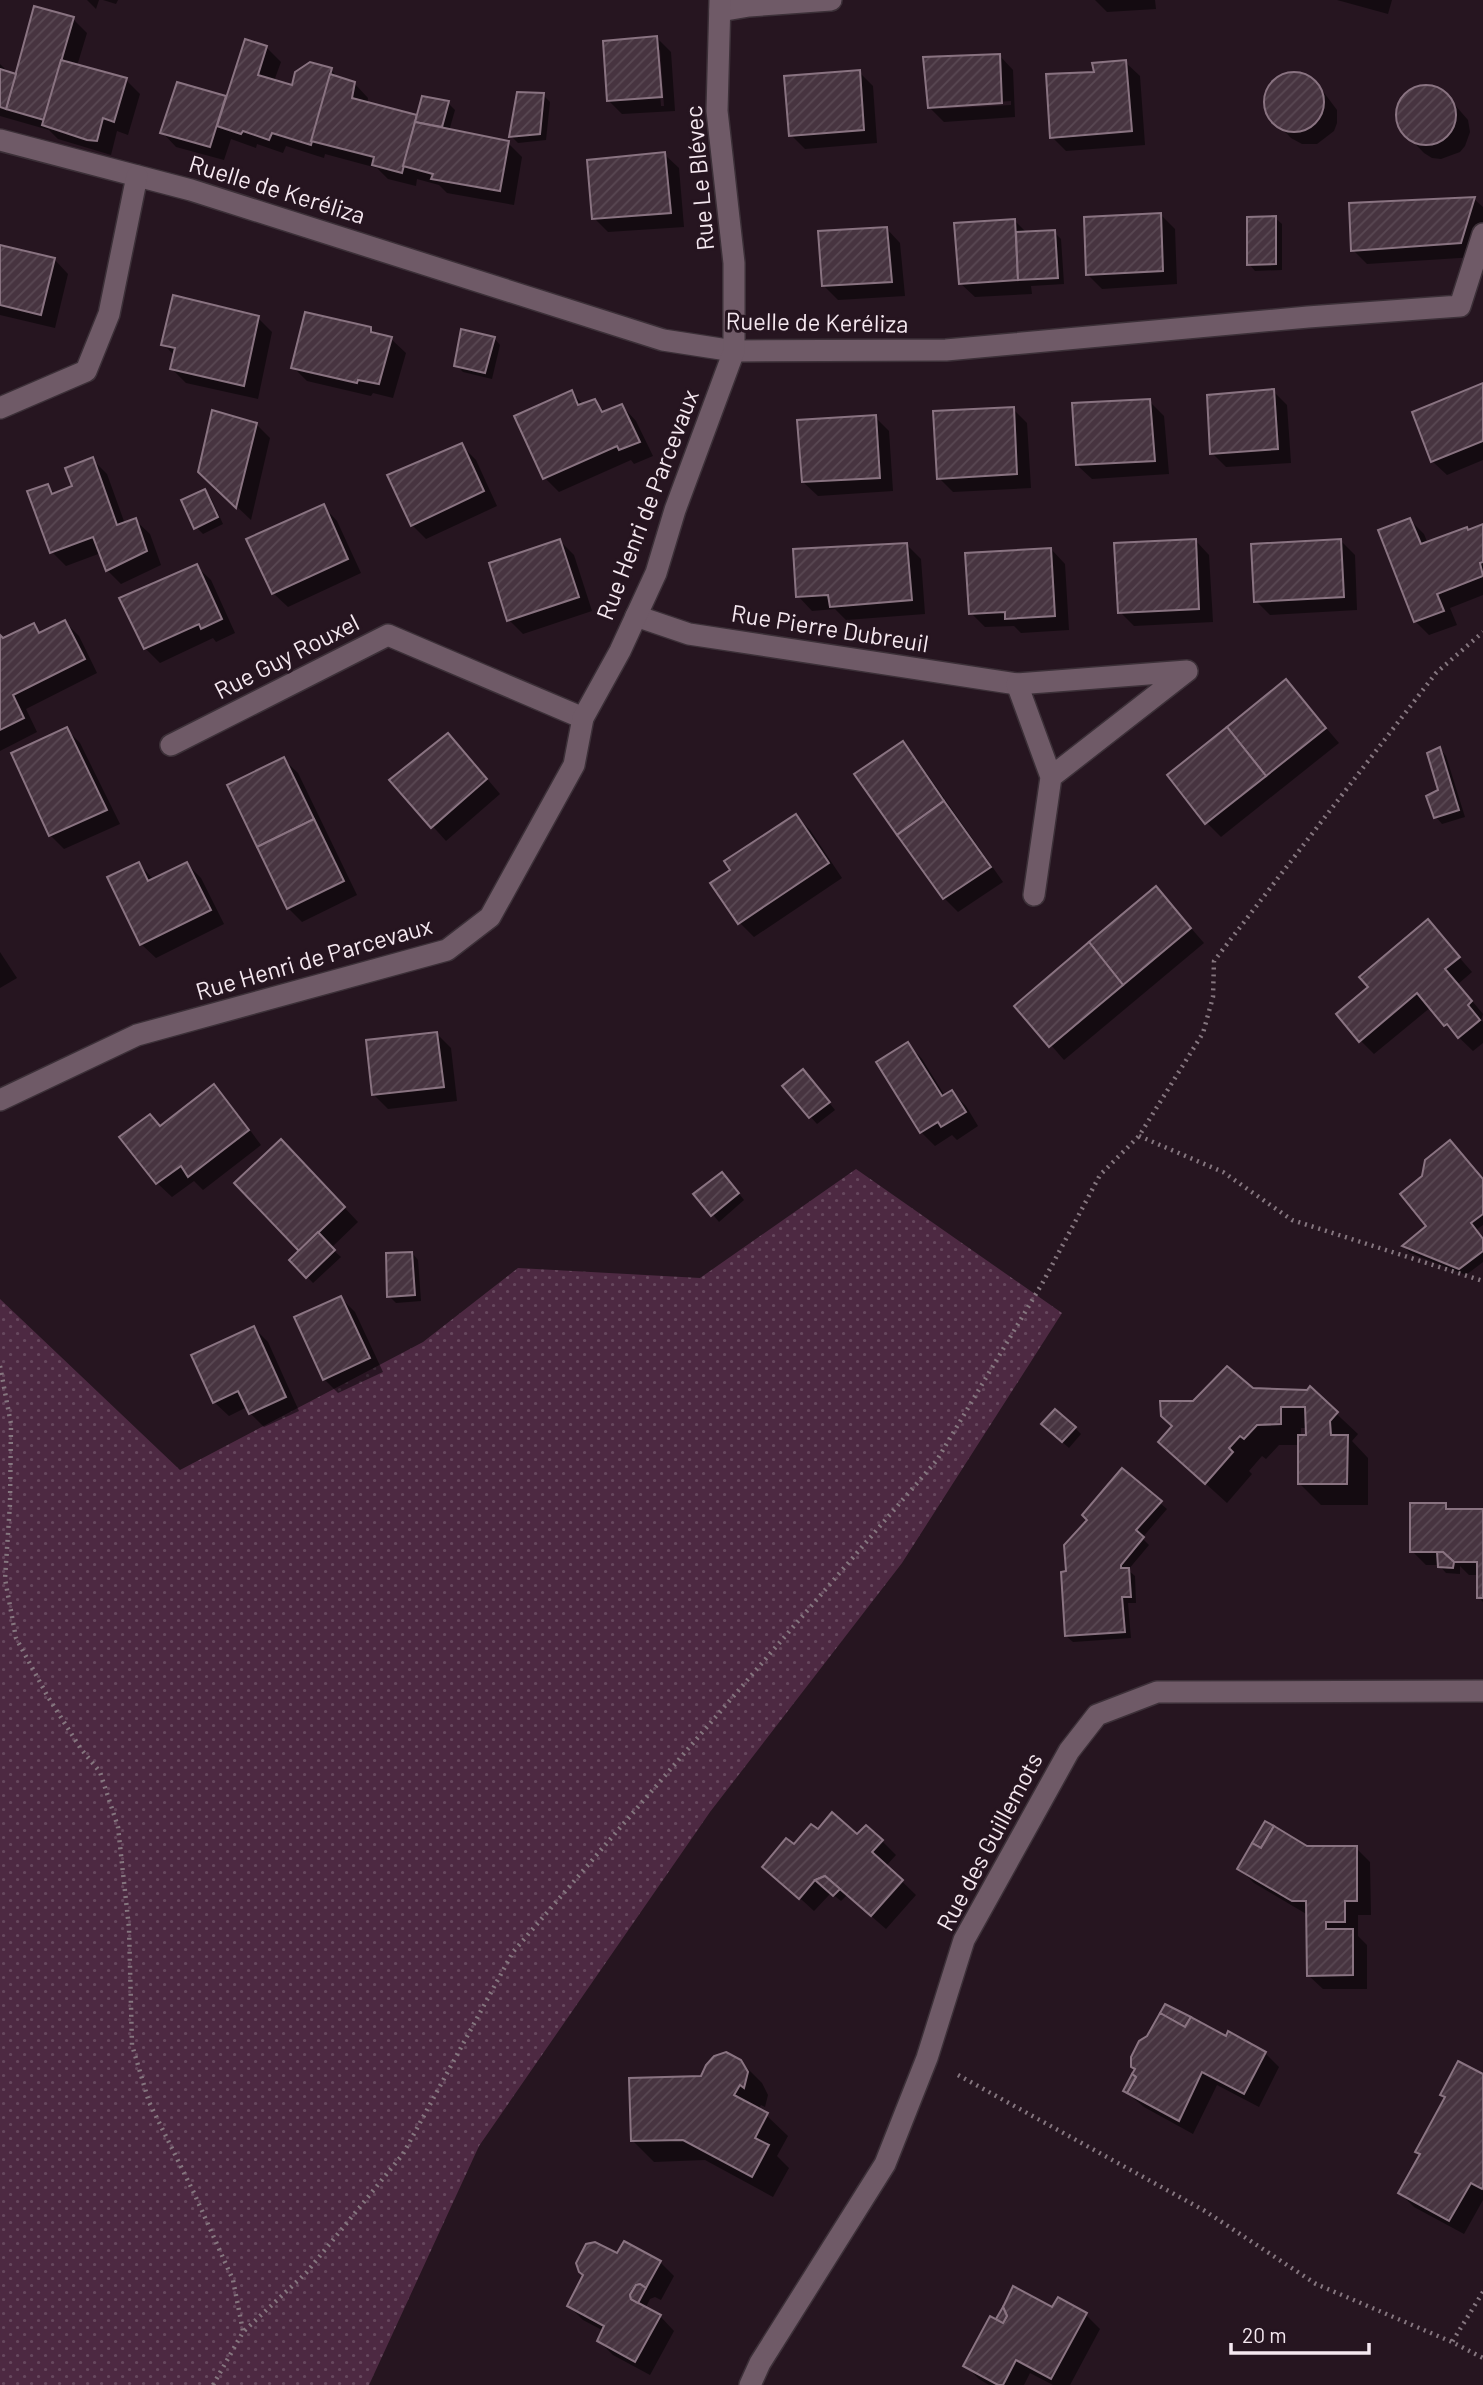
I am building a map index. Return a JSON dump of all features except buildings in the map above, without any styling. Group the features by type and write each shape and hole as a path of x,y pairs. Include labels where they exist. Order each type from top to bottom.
{"street":[{"path":"720,6 831,0"},
{"name":"Rue Le Blévec","path":"720,6 717,111 734,263 734,351"},
{"name":"Ruelle de Keréliza","path":"0,140 191,190 663,340 734,351 946,350 1460,306 1483,234"},
{"path":"0,408 86,371 109,314 137,176"},
{"name":"Rue Henri de Parcevaux","path":"0,1100 137,1035 447,950 490,917 574,765 583,718 620,651 656,573 675,510 734,351"},
{"name":"Rue Pierre Dubreuil","path":"636,616 689,634 1017,684 1186,671 1051,777"},
{"name":"Rue Guy Rouxel","path":"171,745 388,635 583,718"},
{"path":"1017,684 1051,777 1034,895"},
{"name":"Rue des Guillemots","path":"750,2385 760,2363 885,2164 927,2058 964,1940 1069,1751 1097,1715 1157,1692 1483,1690"}],"path":[{"path":"213,2385 243,2332 306,2273 403,2154 513,1952 937,1460 1043,1282 1100,1175 1139,1136 1203,1033 1213,997 1214,961 1436,673 1483,632"},
{"path":"1139,1136 1223,1172 1292,1220 1483,1281"},
{"path":"0,1366 10,1424 10,1504 5,1579 16,1638 81,1749 100,1772 118,1827 129,1928 132,2045 149,2102 233,2280 243,2332"},
{"path":"927,2058 1205,2211 1316,2284 1483,2358"},
{"path":"1452,2342 1483,2292"}],"shaded area":[{"path":"856,1169 1062,1313 902,1563 710,1812 479,2146 369,2385 0,2385 0,1299 180,1470 423,1342 518,1268 700,1278"}]}
